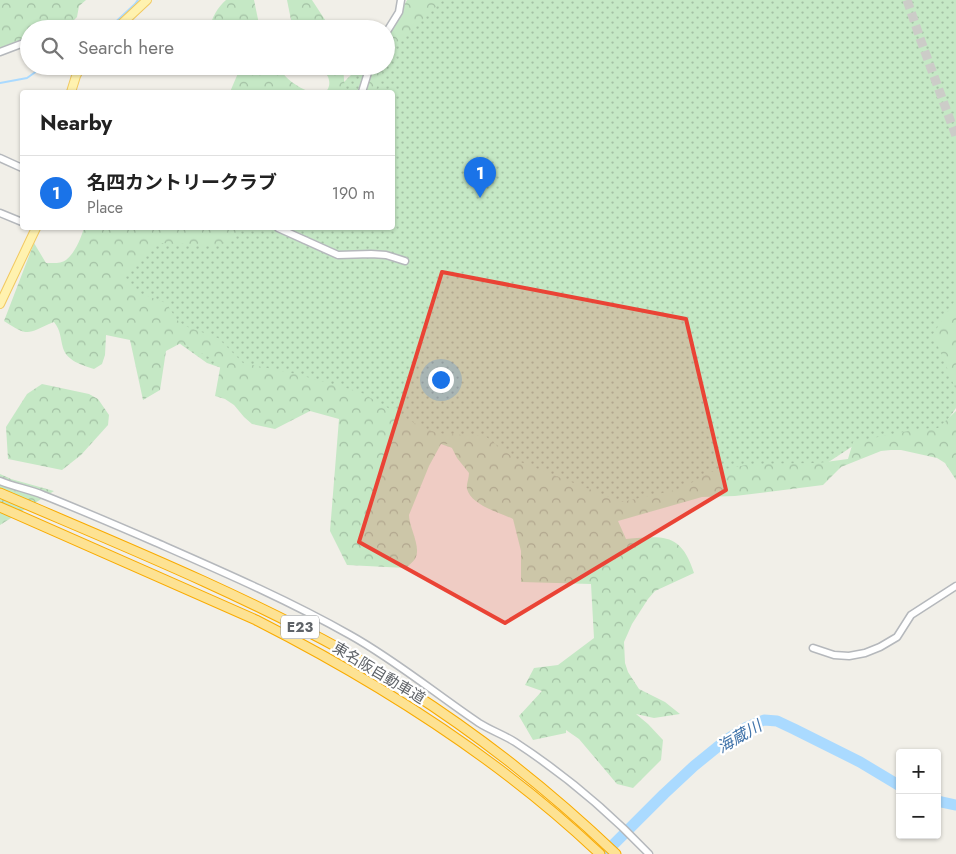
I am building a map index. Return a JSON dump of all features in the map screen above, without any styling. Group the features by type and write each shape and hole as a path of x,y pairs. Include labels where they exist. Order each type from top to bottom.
{"highway":[{"name":"東名阪自動車道","path":"0,493 187,573 284,619 346,652 441,711 492,748 572,812 616,854"},
{"name":"東名阪自動車道","path":"0,507 256,620 385,691 485,758 564,821 600,854"}],"main road":[{"path":"126,20 147,0"},
{"path":"72,90 76,75"},
{"path":"0,304 35,230"}],"street":[{"path":"394,20 399,12 401,0"},
{"path":"0,52 20,44"},
{"path":"363,90 367,75"},
{"path":"0,158 20,167"},
{"path":"0,213 20,221"},
{"path":"282,230 338,256 386,255 405,261"},
{"path":"0,480 41,494 225,573 290,604 376,650 481,724 514,741 568,779 612,816 640,844 646,853"},
{"path":"813,648 834,655 849,656 865,653 880,647 897,637 911,615 956,586"}],"highlighted area":[{"path":"442,272 686,319 726,490 505,623 359,542"}],"green space":[{"path":"0,0 86,0 79,6 77,17 74,20 20,20 20,41 0,49"},
{"path":"226,0 254,0 258,20 212,20 220,6"},
{"path":"287,0 312,0 325,20 291,20"},
{"path":"407,0 443,0 395,45 395,22"},
{"path":"426,0 956,0 956,408 942,428 856,444 824,465 624,506 207,363 107,292 125,230 395,230 395,90 336,90 351,75 395,75 395,31"},
{"path":"237,75 284,75 306,90 231,90"},
{"path":"344,75 345,90 327,90 328,76"},
{"path":"367,75 382,75 376,90 359,90"},
{"path":"83,230 242,230 220,245 156,243 125,275 127,281 133,289 166,303 177,320 185,326 218,338 243,363 296,374 360,392 416,424 434,432 485,436 518,461 622,502 680,489 711,472 751,464 818,463 848,459 853,442 918,429 938,428 956,411 956,480 945,463 937,458 901,450 881,451 841,467 823,485 735,496 702,497 618,521 626,539 650,537 677,543 689,560 694,573 655,591 632,624 624,642 625,663 628,672 639,689 665,702 680,714 654,718 636,714 663,740 661,760 633,788 617,784 579,739 566,730 566,733 533,740 519,716 542,691 525,685 534,668 558,665 594,638 591,584 521,582 521,551 513,519 474,500 467,489 469,473 457,458 450,444 441,444 429,466 409,515 417,549 414,560 406,568 347,565 330,531 339,419 310,411 275,429 252,424 234,405 225,399 215,396 221,363 181,343 166,351 160,390 143,400 130,340 106,335 105,355 102,364 94,369 76,362 68,356 63,348 59,331 54,322 33,331 24,332 4,321 34,243 46,263 57,263 69,257"},
{"path":"956,299 956,390 933,334"},
{"path":"42,384 89,394 98,399 109,415 108,425 81,455 62,470 8,459 6,427 27,394"},
{"path":"0,474 11,479 54,491 0,525"}],"waterway":[{"path":"118,20 138,0"},
{"path":"0,83 27,78 31,75"},
{"name":"海蔵川","path":"604,854 694,766 726,740 747,727 764,720 777,721 794,729 860,762 896,784"},
{"name":"海蔵川","path":"941,802 956,805"}],"tunnel":[{"path":"907,0 956,136"}],"place":[{"name":"名四カントリークラブ","path":"480,198"}]}
